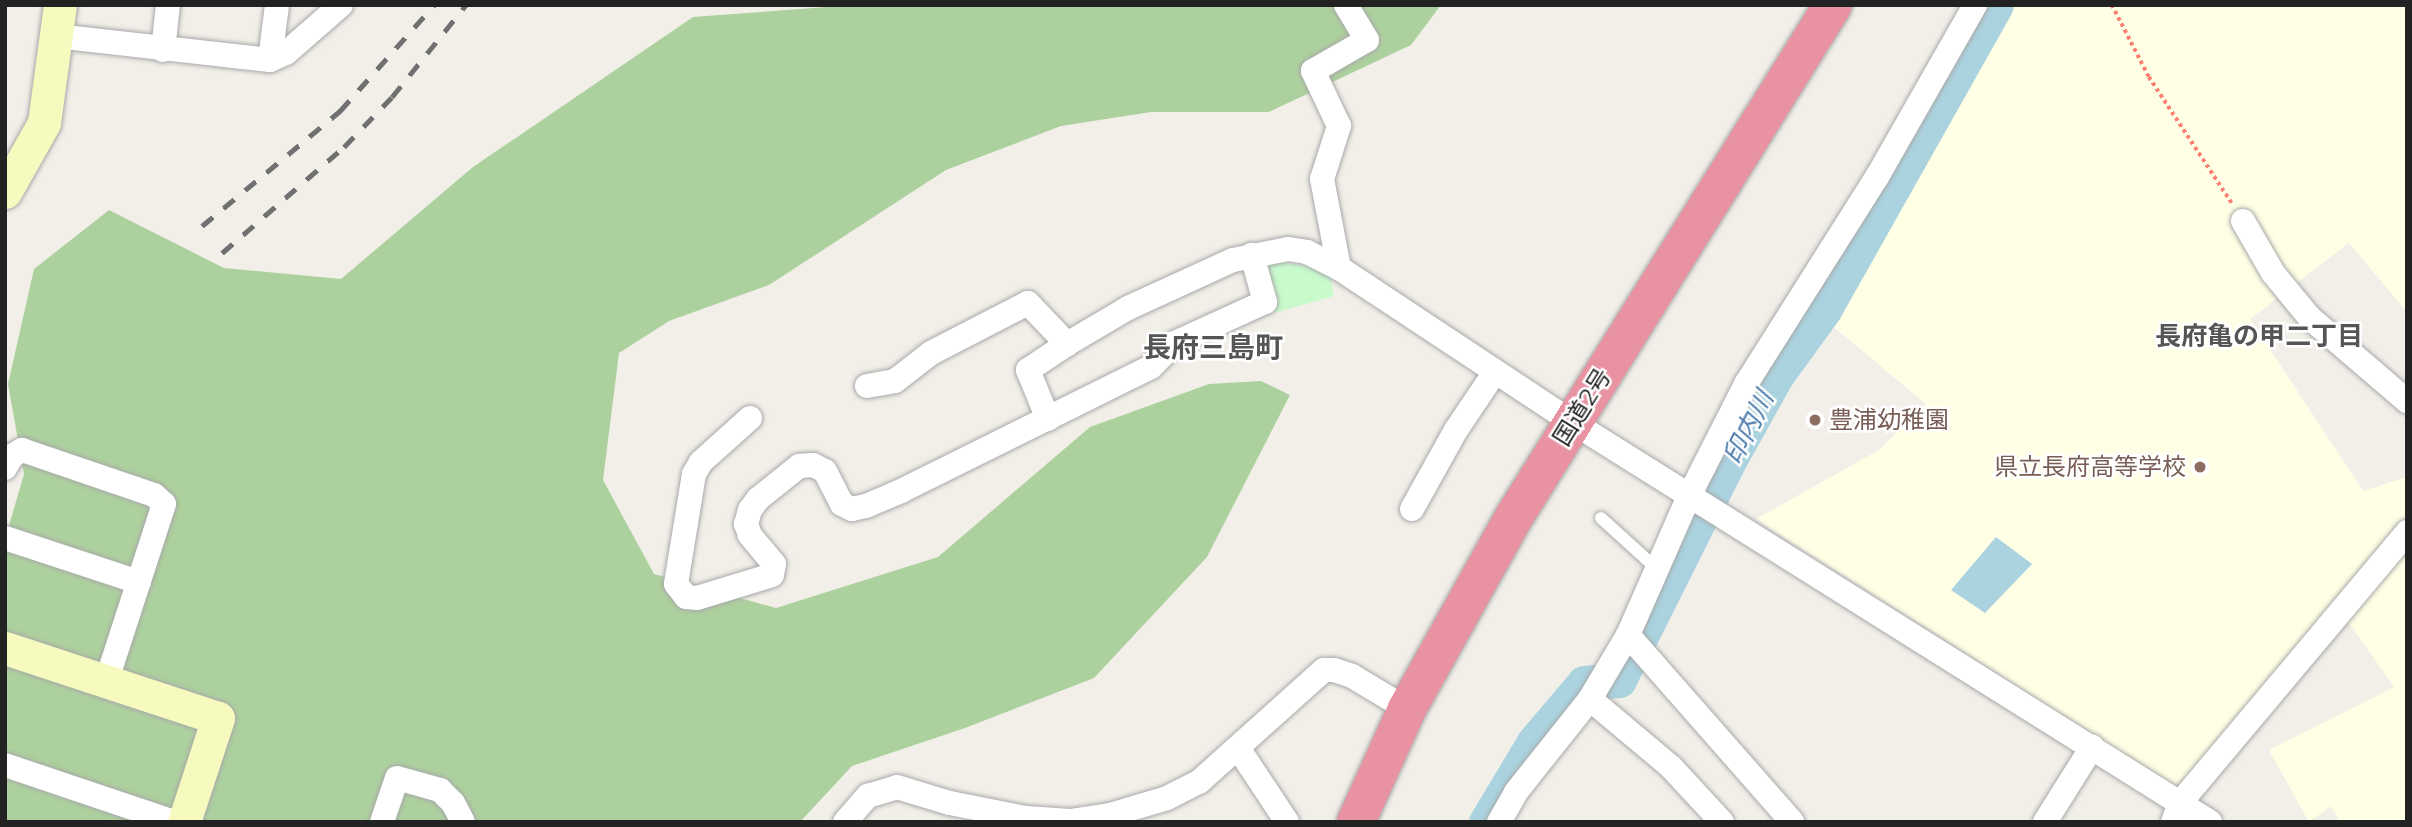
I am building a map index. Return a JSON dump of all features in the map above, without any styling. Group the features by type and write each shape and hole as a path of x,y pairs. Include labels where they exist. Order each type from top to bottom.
{"highway":[{"name":"国道2号","path":"1356,822 1407,709 1514,517 1833,5"}],"street":[{"path":"163,50 168,5"},
{"path":"270,60 276,5"},
{"path":"9,177 44,123 58,20 163,50 270,60 286,53 341,5"},
{"path":"1339,268 1322,178 1339,126 1313,71 1367,40 1346,5"},
{"path":"1499,822 1516,792 1634,642 1657,569 1696,500 1746,384 1877,177 1975,5"},
{"path":"2243,221 2273,273 2310,318 2407,401"},
{"path":"1048,419 1028,370 1129,308 1191,278 1252,255 1297,250 1339,268 1572,422 2092,747 2177,813 2210,822"},
{"path":"750,418 701,462 694,474 676,584 687,597 697,598 772,575 774,564 750,535 746,524 750,510 758,499 799,466 813,465 825,471 842,504 852,509 866,506 1151,367 1175,343 1265,302 1252,255"},
{"path":"867,386 895,381 931,354 1028,303 1067,344"},
{"path":"1412,509 1456,430 1495,372"},
{"path":"5,468 12,456 22,450 158,497 164,504 106,683"},
{"path":"2177,813 2407,532"},
{"path":"5,538 139,582"},
{"path":"1634,642 1792,822"},
{"path":"5,648 218,718 184,822"},
{"path":"845,822 868,796 897,787 950,803 1026,818 1070,822 1110,815 1167,798 1199,782 1324,670 1352,676 1407,709"},
{"path":"1597,687 1722,822"},
{"path":"2045,822 2092,747"},
{"path":"1238,748 1287,822"},
{"path":"5,765 174,822"},
{"path":"382,822 397,778 440,790 453,803 463,822"}],"lane":[{"path":"1601,517 1657,569"}],"path":[{"path":"2112,5 2149,77 2243,221"}],"shaded area":[{"path":"2005,5 2407,5 2407,312 2349,243 2250,319 2363,491 2407,477 2407,822 2340,822 2331,806 2309,822 2269,750 2394,687 2336,604 2184,782 2175,786 1756,519 1879,450 1926,404 1828,322 1901,199"}],"green space":[{"path":"854,5 1441,5 1411,45 1269,112 1151,112 1061,126 946,170 769,285 669,321 619,353 603,480 654,574 776,608 938,557 1090,427 1209,384 1261,381 1290,395 1207,557 1094,678 965,728 852,766 800,822 5,822 5,539 24,474 8,384 34,269 109,210 224,268 341,279 473,167 693,17"},
{"path":"1272,260 1321,269 1330,276 1334,296 1274,313 1260,272"}],"water":[{"path":"1996,537 2032,564 1985,613 1951,590"}],"waterway":[{"name":"印内川","path":"1486,822 1534,742 1584,683 1619,680 1726,466 1776,376 1824,310 1996,5"}],"railway":[{"path":"202,226 340,111 434,5"},
{"path":"222,253 344,147 392,97 466,5"}],"place":[{"name":"豊浦幼稚園","path":"1815,420"},
{"name":"県立長府高等学校","path":"2200,467"}],"district":[{"name":"長府亀の甲二丁目","path":"2259,337"},
{"name":"長府三島町","path":"1213,347"}]}
